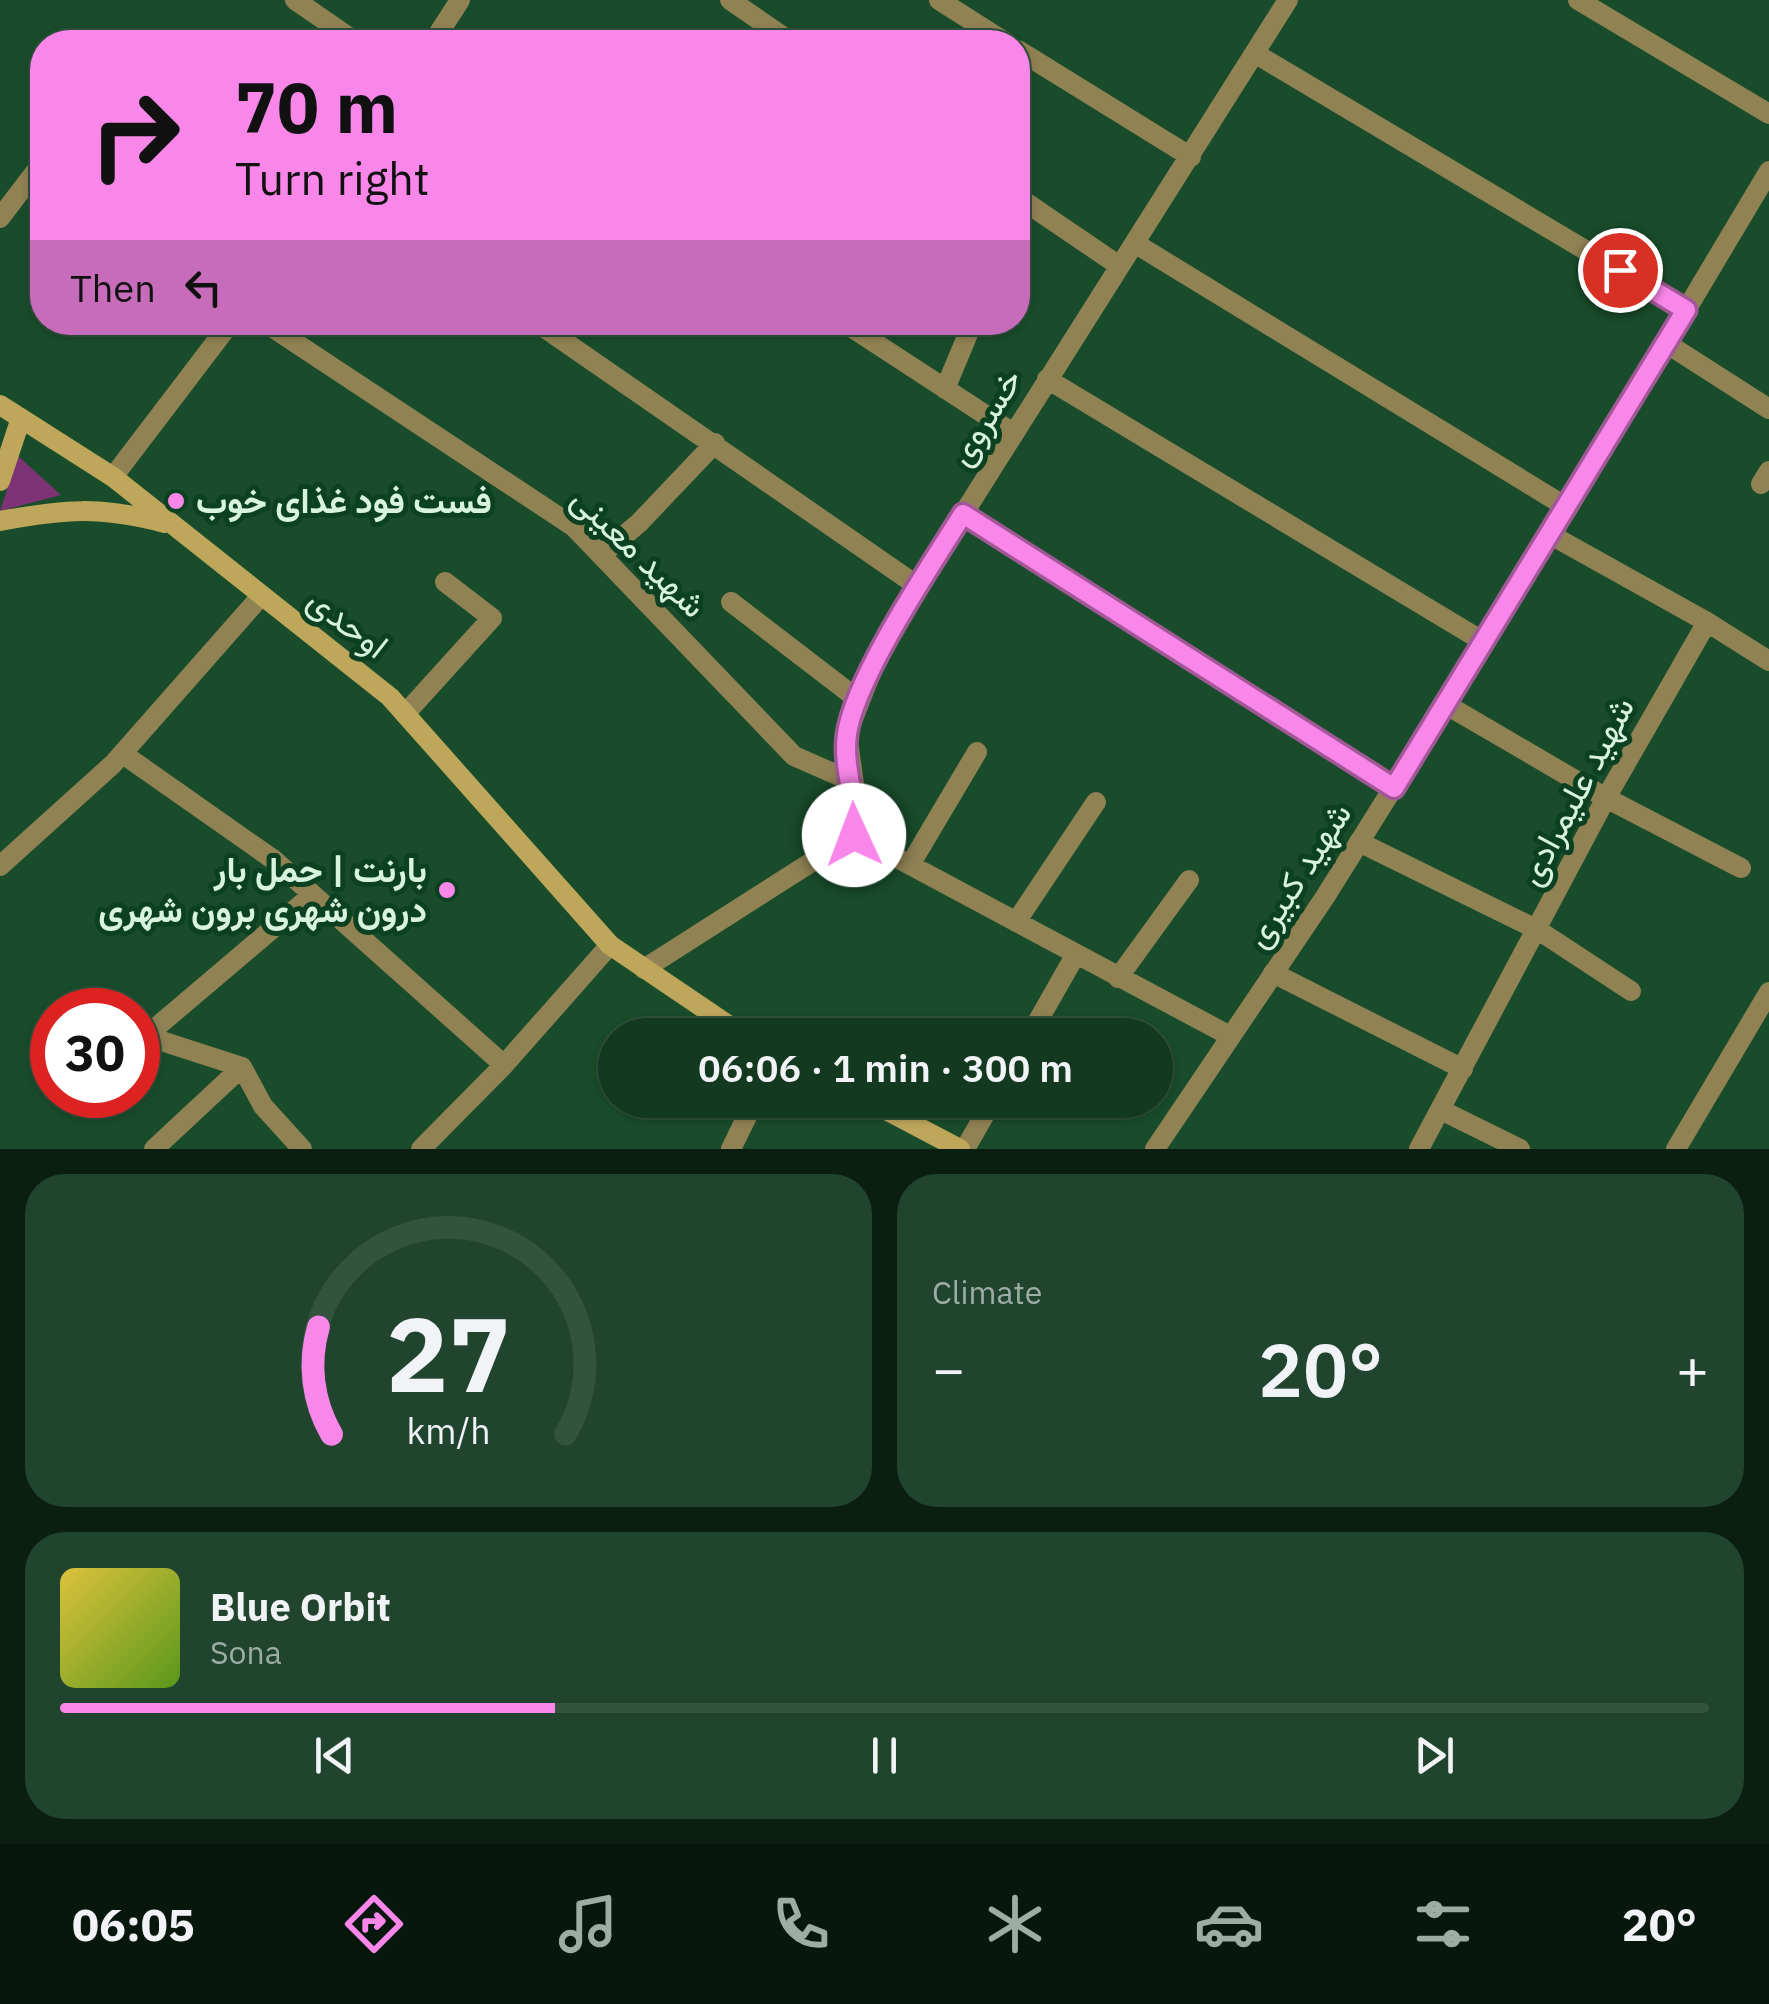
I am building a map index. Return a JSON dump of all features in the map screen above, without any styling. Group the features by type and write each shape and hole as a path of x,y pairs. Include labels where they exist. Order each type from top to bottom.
{"main road":[{"name":"اوحدی","path":"0,405 113,477 390,697 610,945 718,1018"},
{"path":"2,469 21,418"},
{"path":"0,522 57,510 111,509 170,524"},
{"path":"902,1118 963,1149"}],"street":[{"path":"295,0 339,30"},
{"path":"441,30 460,0"},
{"path":"730,0 774,30"},
{"path":"939,0 986,30"},
{"name":"خسروی","path":"854,835 857,806 847,734 874,665 1047,379 1288,0"},
{"path":"1578,0 1769,114"},
{"path":"1256,54 1686,310"},
{"path":"1030,57 1190,157"},
{"name":"شهید کبیری","path":"1155,1149 1394,788 1568,508 1769,171"},
{"path":"0,218 30,179"},
{"path":"1030,205 1118,265"},
{"path":"1136,244 1568,508"},
{"path":"113,477 221,335"},
{"name":"شهید معینی","path":"284,335 574,527 794,756 851,781"},
{"path":"555,335 919,587"},
{"path":"863,335 1013,434"},
{"path":"944,389 968,335"},
{"path":"1666,343 1769,410"},
{"path":"1047,379 1484,642"},
{"path":"601,554 638,523 714,442"},
{"path":"963,514 1394,788"},
{"path":"1550,536 1707,622 1769,661"},
{"path":"405,714 492,618 445,582"},
{"path":"0,866 123,754 261,596"},
{"path":"731,602 860,701"},
{"name":"شهید علیمرادی","path":"1419,1149 1606,798 1707,622"},
{"path":"1445,704 1606,798 1742,868"},
{"path":"910,865 977,752"},
{"path":"123,754 274,860 504,1066"},
{"path":"1016,922 1096,802"},
{"path":"644,969 854,835 1230,1036"},
{"path":"1359,842 1538,930 1630,991"},
{"path":"1118,978 1189,880"},
{"path":"302,1149 263,1106 242,1067 146,1036 312,895"},
{"path":"422,1149 504,1066 610,945"},
{"path":"1040,1018 1076,954"},
{"path":"1273,973 1463,1069"},
{"path":"1676,1149 1769,992"},
{"path":"154,1149 242,1067"},
{"path":"1440,1110 1520,1149"},
{"path":"730,1149 746,1118"},
{"path":"963,1149 982,1118"}],"shaded area":[{"path":"18,456 61,495 0,511"}],"place":[{"name":"فست فود غذای خوب","path":"176,501"},
{"name":"بارنت | حمل بار درون شهری برون شهری","path":"447,890"}],"route":[{"path":"854,835 857,806 847,734 874,665 963,514 1394,788 1686,310 1620,270"}]}
